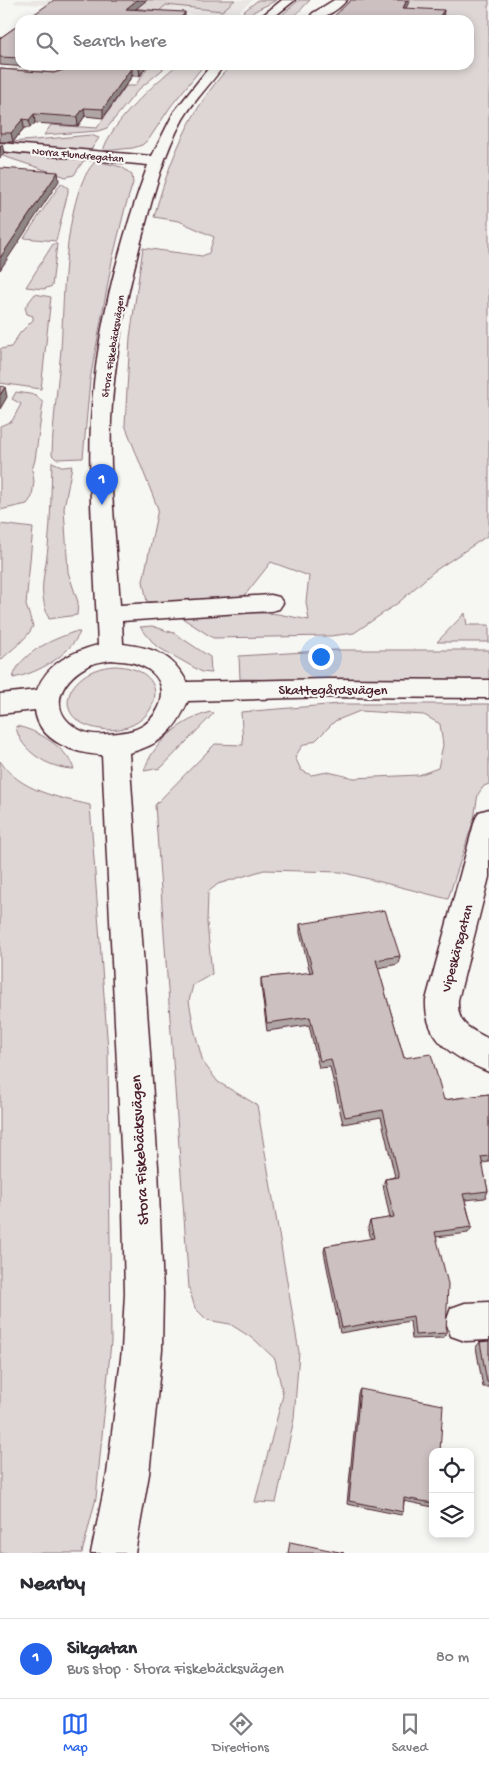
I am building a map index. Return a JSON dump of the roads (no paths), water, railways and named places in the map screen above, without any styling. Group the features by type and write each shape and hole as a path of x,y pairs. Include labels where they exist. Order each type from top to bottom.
{"street":[{"path":"270,15 289,0"},
{"path":"317,15 332,8 341,0"},
{"name":"Stora Fiskebäcksvägen","path":"111,651 102,505 101,420 108,359 118,301 131,246 156,161 171,129 187,102 214,70"},
{"name":"Norra Flundregatan","path":"0,147 156,161"},
{"path":"109,614 271,603"},
{"path":"111,651 132,652 152,658 172,676 176,692 174,708 164,723 156,730 137,740 115,746 84,743 70,738 59,730 51,720 47,710 46,699 52,681 67,666 87,656 111,651"},
{"name":"Skattegårdsvägen","path":"176,692 328,688 489,689"},
{"path":"0,704 46,699"},
{"name":"Stora Fiskebäcksvägen","path":"112,1553 128,1474 142,1350 144,1293 140,1176 115,746"},
{"name":"Vipeskärsgatan","path":"489,820 442,1000 442,1017 460,1040 489,1056"}],"place":[{"name":"Sikgatan","path":"102,505"}]}
